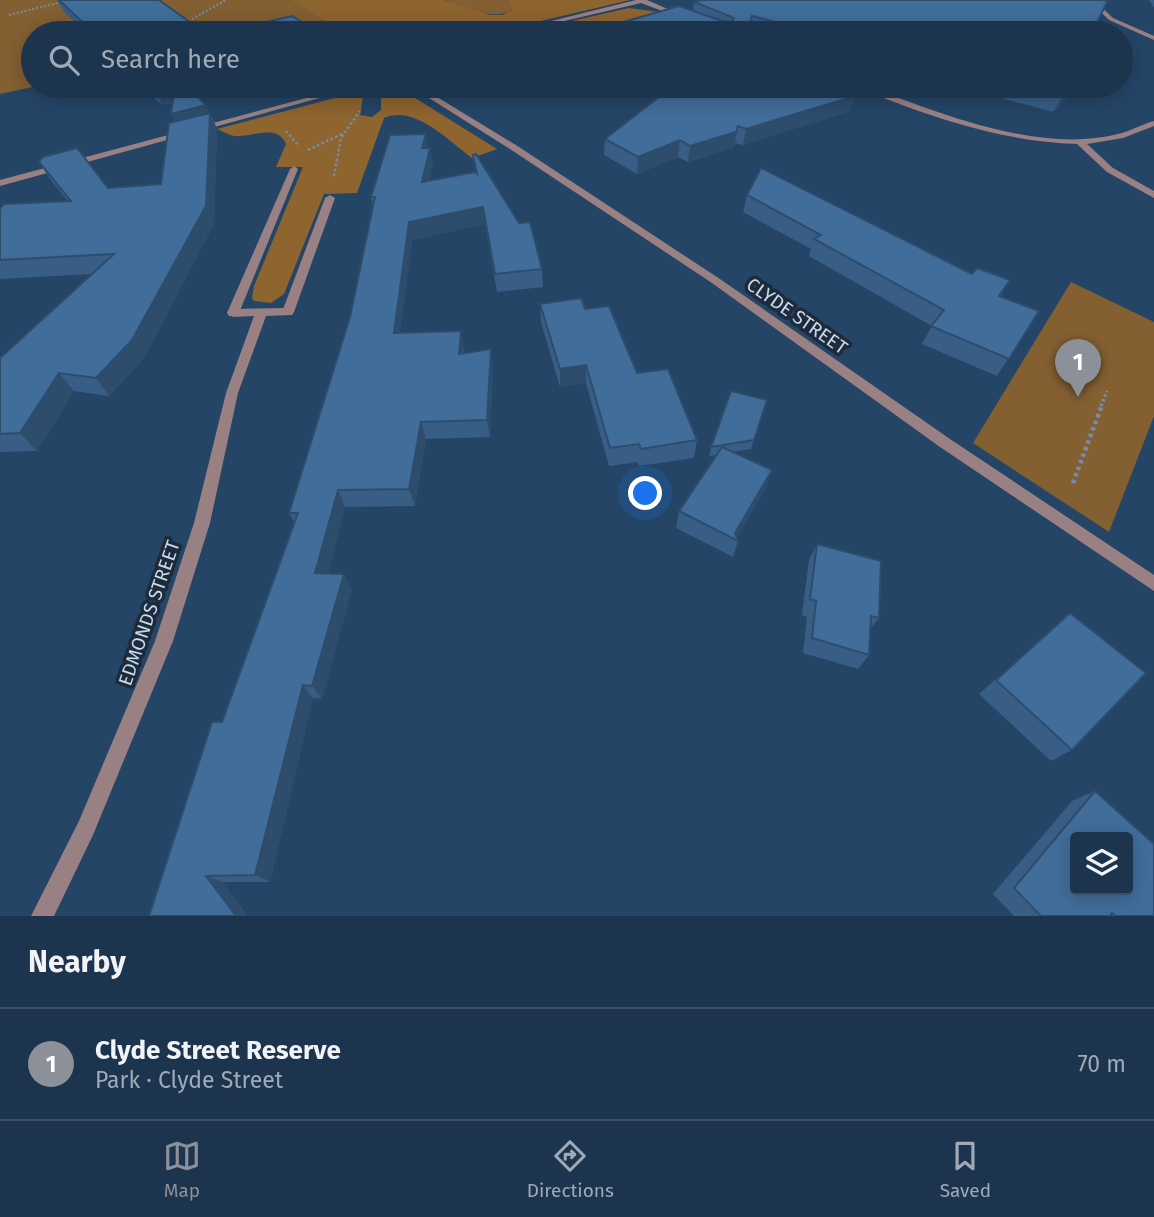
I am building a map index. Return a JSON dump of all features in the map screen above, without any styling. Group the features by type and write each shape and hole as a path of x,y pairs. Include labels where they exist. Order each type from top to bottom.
{"street":[{"path":"556,21 643,0 691,20"},
{"path":"1091,0 1116,21"},
{"path":"1133,29 1154,38"},
{"path":"0,183 314,98"},
{"name":"CLYDE STREET","path":"433,98 716,281 945,443 1154,584"},
{"path":"893,98 990,131 1020,136 1078,140 1126,135 1154,123"},
{"path":"1078,140 1110,170 1154,195"},
{"path":"294,169 233,313 288,312 330,198"},
{"name":"EDMONDS STREET","path":"42,916 86,828 164,640 202,523 232,393 261,313"}],"path":[{"path":"9,15 70,0"},
{"path":"191,19 226,0"},
{"path":"330,198 338,147 366,98"},
{"path":"294,169 304,152 345,133"},
{"path":"1073,483 1107,391"}],"shaded area":[{"path":"0,0 290,0 326,20 21,21 21,89 0,94"},
{"path":"290,0 444,0 490,15 502,15 512,10 508,0 630,0 541,21 326,21"},
{"path":"444,0 508,0 512,10 487,14"},
{"path":"629,8 659,12 640,21 572,21"},
{"path":"335,98 363,98 360,115 372,117 381,110 381,98 415,98 497,149 472,158 431,126 419,120 395,115 384,118 357,193 324,194 284,294 271,303 254,301 254,286 303,167 276,167 286,144 278,134 266,132 236,136 217,129"},
{"path":"1071,282 1154,322 1154,416 1109,532 973,443"}],"building":[{"path":"59,0 159,0 188,21 81,21"},
{"path":"694,2 1107,2 1098,21 772,21 752,16 750,21 732,21 732,17"},
{"path":"679,6 722,21 627,21"},
{"path":"292,16 300,21 270,21"},
{"path":"173,98 199,98 206,105 171,114"},
{"path":"658,98 848,98 746,129 738,126 736,132 690,146 680,140 638,157 605,139"},
{"path":"210,113 206,206 132,340 96,378 59,373 20,433 0,434 0,358 114,254 0,260 0,209 4,204 71,201 39,162 43,157 77,148 108,188 161,184 169,123"},
{"path":"426,134 422,148 430,148 422,182 475,172 477,174 473,155 476,154 519,223 530,222 542,269 495,274 483,207 409,222 394,333 461,331 459,354 491,349 487,420 421,422 409,489 338,490 315,573 344,574 312,686 303,685 255,875 206,876 236,916 149,916 212,722 222,722 298,513 289,513 350,317 375,197 371,197 390,135"},
{"path":"761,168 972,274 977,268 1010,280 999,296 1039,311 1009,359 931,326 944,310 814,239 821,235 747,195"},
{"path":"581,298 585,309 609,306 637,373 668,369 697,440 641,449 639,444 610,448 586,365 560,369 540,304"},
{"path":"731,391 767,400 754,440 711,447"},
{"path":"722,447 772,470 735,533 738,541 679,511"},
{"path":"817,544 881,561 879,618 871,616 869,655 812,638 816,601 810,599"},
{"path":"1070,613 1146,673 1072,750 996,680"},
{"path":"1095,791 1154,844 1154,916 1115,916 1112,913 1110,916 1041,916 1014,888"}],"place":[{"name":"Clyde Street Reserve","path":"1078,397"}]}
